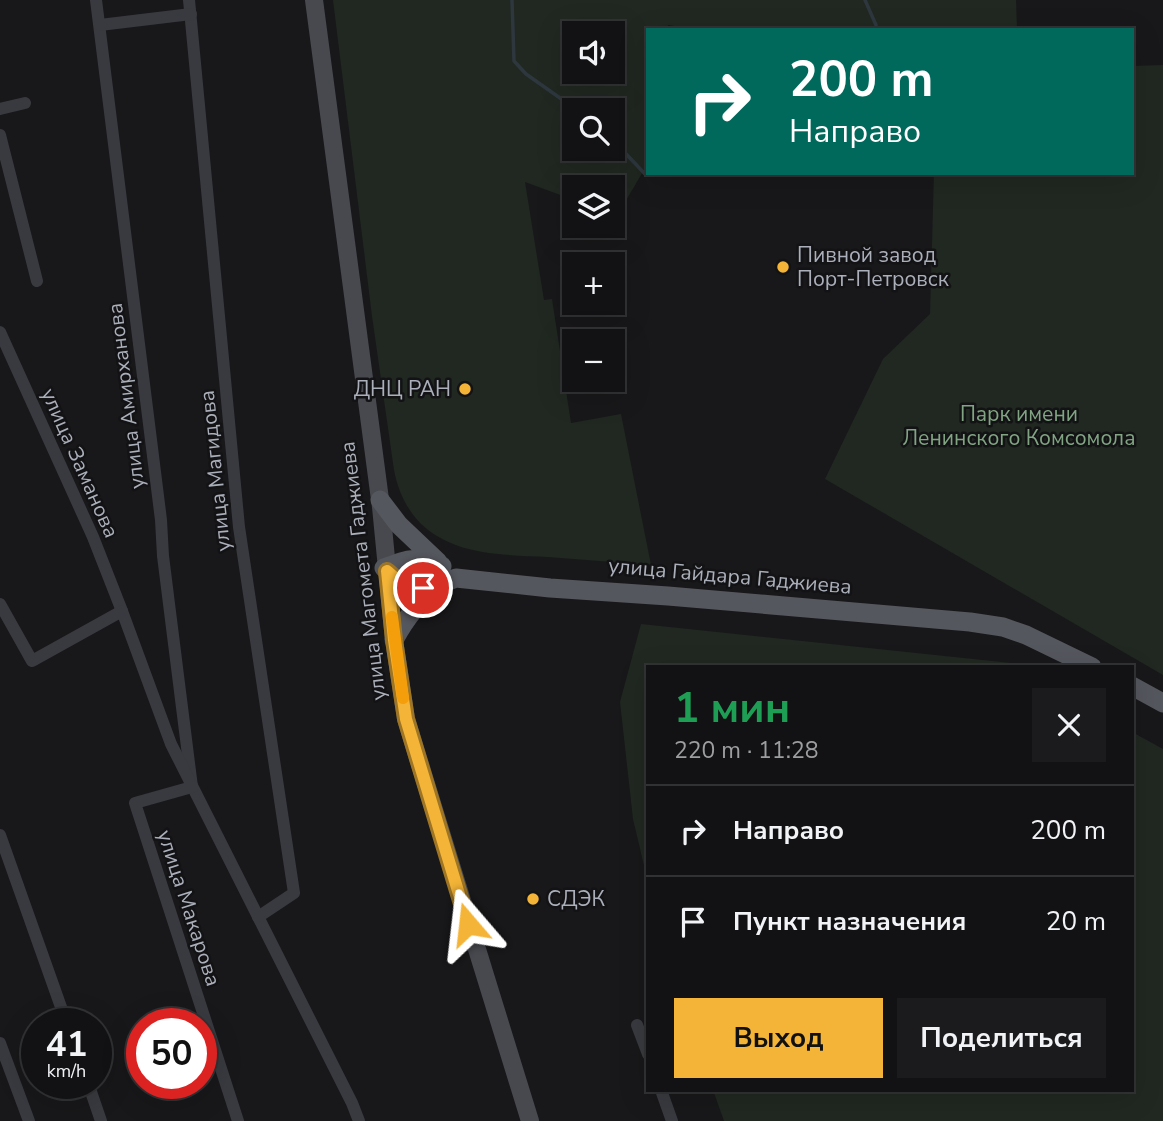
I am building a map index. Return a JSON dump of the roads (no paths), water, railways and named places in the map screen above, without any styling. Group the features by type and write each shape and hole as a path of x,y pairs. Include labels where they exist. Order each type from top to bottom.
{"main road":[{"name":"улица Магомета Гаджиева","path":"312,0 380,500 394,640 406,719 529,1121"},
{"name":"улица Магомета Гаджиева","path":"312,0 374,472 403,719 465,925 529,1121"},
{"name":"улица Гайдара Гаджиева","path":"380,500 399,525 447,576 540,587 970,622 1003,627 1026,635 1088,665"},
{"path":"417,558 447,576 413,589 405,586 386,569 417,558"},
{"name":"улица Гайдара Гаджиева","path":"447,576 883,611 1004,624 1027,632 1094,665"},
{"path":"394,640 407,617 447,576"},
{"path":"1134,688 1163,705"}],"street":[{"name":"улица Амирханова","path":"96,0 192,787"},
{"name":"улица Магидова","path":"189,0 239,527 294,893 258,917"},
{"path":"100,25 191,14"},
{"path":"0,109 25,103"},
{"path":"0,135 37,281"},
{"name":"улица Заманова","path":"0,332 93,537 171,744 192,787"},
{"path":"0,604 32,661 122,611"},
{"path":"192,787 352,1102 359,1121"},
{"name":"улица Макарова","path":"192,787 135,803 238,1121"},
{"path":"0,835 61,1008"},
{"path":"637,1025 646,1049"},
{"path":"0,1043 29,1121"},
{"path":"661,1092 672,1121"},
{"path":"93,1099 101,1121"}],"waterway":[{"path":"512,0 514,61 526,74 562,99"},
{"path":"865,0 876,25"},
{"path":"625,153 645,174"}],"place":[{"name":"Пивной завод Порт-Петровск","path":"783,267"},
{"name":"ДНЦ РАН","path":"465,389"},
{"name":"СДЭК","path":"533,899"}],"park label":[{"name":"Парк имени Ленинского Комсомола","path":"1019,426"}]}
